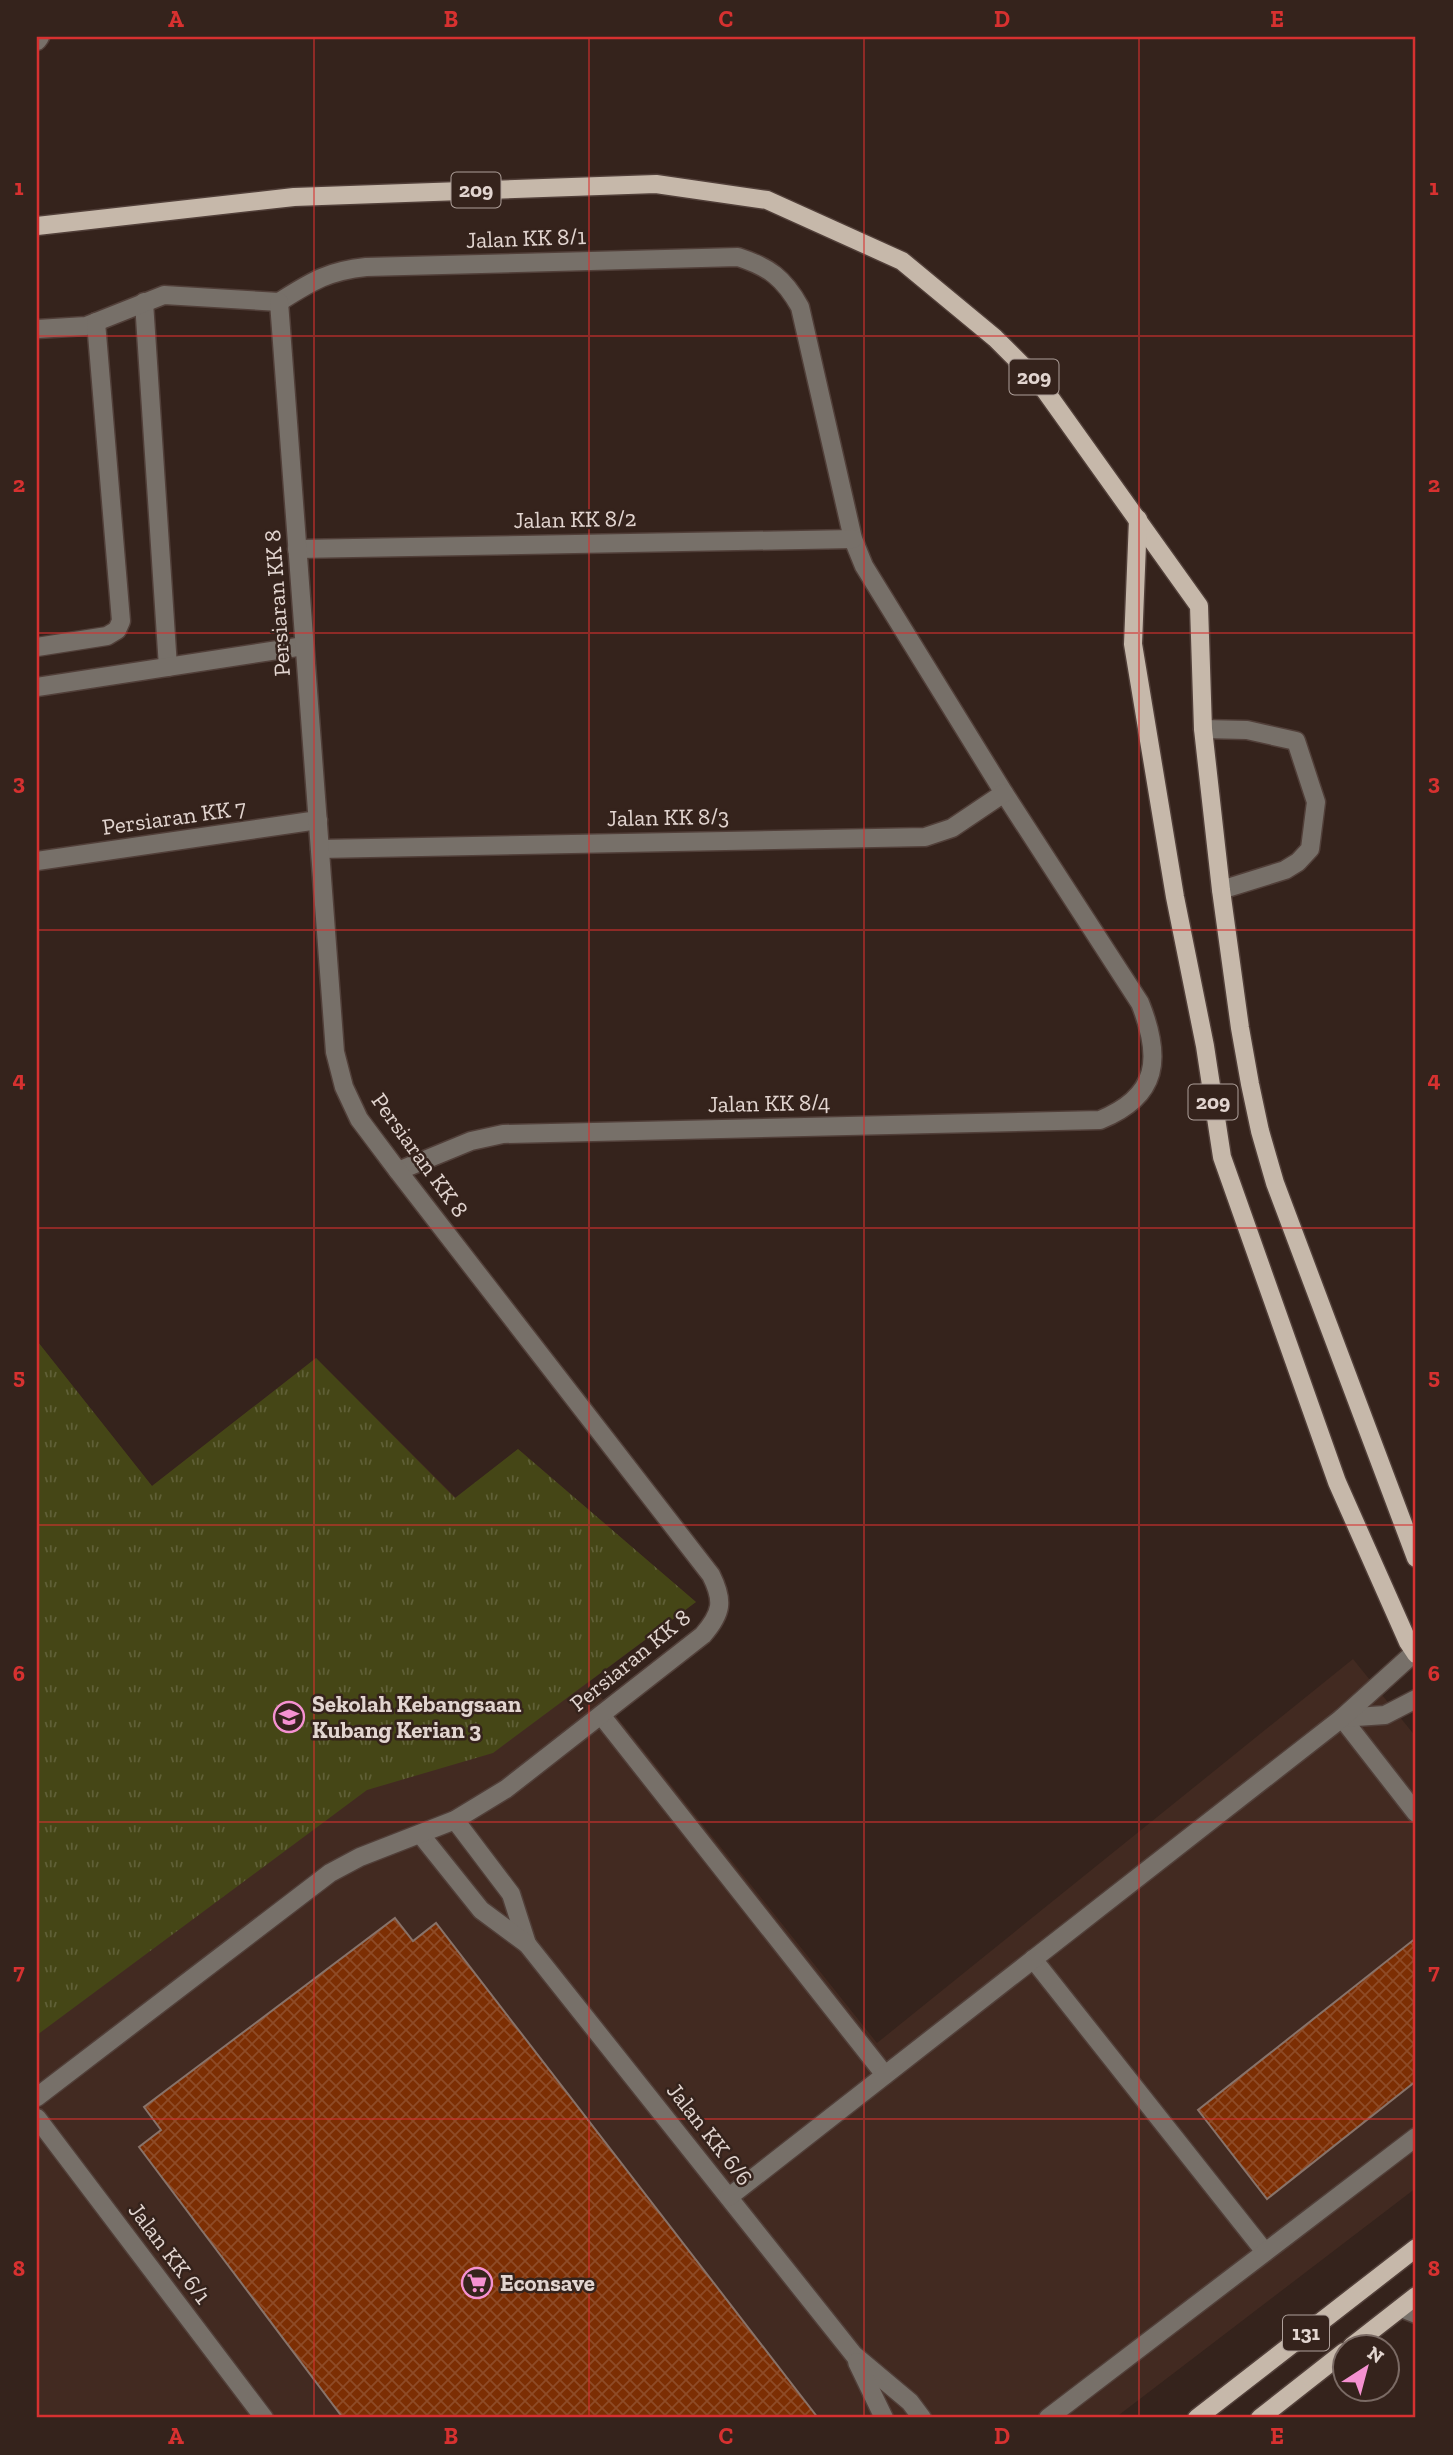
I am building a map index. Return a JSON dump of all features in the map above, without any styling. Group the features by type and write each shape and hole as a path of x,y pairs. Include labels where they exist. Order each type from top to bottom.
{"main road":[{"name":"209","path":"37,226 294,197 656,184 767,200 902,261 995,338 1039,382 1199,606 1203,729 1220,890 1240,1028 1260,1131 1275,1183 1416,1558"},
{"name":"209","path":"1138,519 1133,644 1175,897 1205,1046 1222,1157 1337,1482 1408,1642 1416,1653"},
{"name":"131","path":"1197,2418 1416,2248"},
{"name":"131","path":"1376,2332 1409,2311 1416,2297"},
{"name":"131","path":"1260,2418 1330,2364"}],"street":[{"path":"37,41 40,37"},
{"name":"Jalan KK 8/1","path":"278,302 320,276 344,269 366,267 738,257 760,264 779,277 792,291 800,307 853,539"},
{"path":"37,329 86,326 164,295 278,302"},
{"path":"144,302 168,667"},
{"name":"Persiaran KK 8","path":"37,2097 330,1873 360,1857 455,1820 506,1789 704,1636 715,1622 720,1606 719,1590 711,1575 398,1171 359,1119 344,1087 335,1052 278,302"},
{"path":"37,647 107,636 117,630 121,621 96,322"},
{"path":"853,539 878,591 1004,793"},
{"name":"Jalan KK 8/2","path":"297,549 853,539"},
{"path":"37,687 304,646"},
{"path":"1203,729 1247,730 1296,741 1316,802 1310,849 1298,862 1285,870 1220,890"},
{"name":"Jalan KK 8/3","path":"320,849 925,837 951,828 1004,793"},
{"name":"Jalan KK 8/4","path":"398,1171 471,1141 503,1133 1100,1120 1122,1111 1141,1095 1151,1073 1153,1052 1149,1024 1140,1003 1004,793"},
{"name":"Persiaran KK 7","path":"37,862 318,820"},
{"path":"729,2197 1342,1718 1416,1653"},
{"path":"1342,1718 1385,1716 1416,1699"},
{"path":"601,1715 885,2075"},
{"path":"1342,1718 1416,1813"},
{"name":"Jalan KK 6/6","path":"455,1820 511,1894 527,1944"},
{"name":"Jalan KK 6/6","path":"421,1835 481,1910 527,1944 729,2197 854,2356 884,2418"},
{"path":"1033,1959 1265,2252"},
{"name":"Jalan KK 6/1","path":"37,2118 264,2418"},
{"path":"1048,2418 1416,2137"},
{"name":"Jalan KK 6/6","path":"854,2356 910,2402 922,2418"}],"shaded area":[{"path":"37,1341 152,1486 316,1358 456,1498 518,1449 696,1602 589,1682 877,2043 1353,1659 1416,1737 1416,2188 1115,2418 37,2418"}],"green space":[{"name":"Sekolah Kebangsaan Kubang Kerian 3","path":"38,1342 152,1486 316,1358 455,1498 518,1449 696,1602 493,1753 367,1790 37,2035"}],"building":[{"name":"Econsave","path":"395,1918 413,1941 436,1923 818,2418 343,2418 139,2147 161,2130 144,2107"},
{"path":"1416,1938 1416,2081 1267,2199 1198,2110"}],"place":[{"name":"Sekolah Kebangsaan Kubang Kerian 3","path":"289,1717"},
{"name":"Econsave","path":"477,2283"}]}
